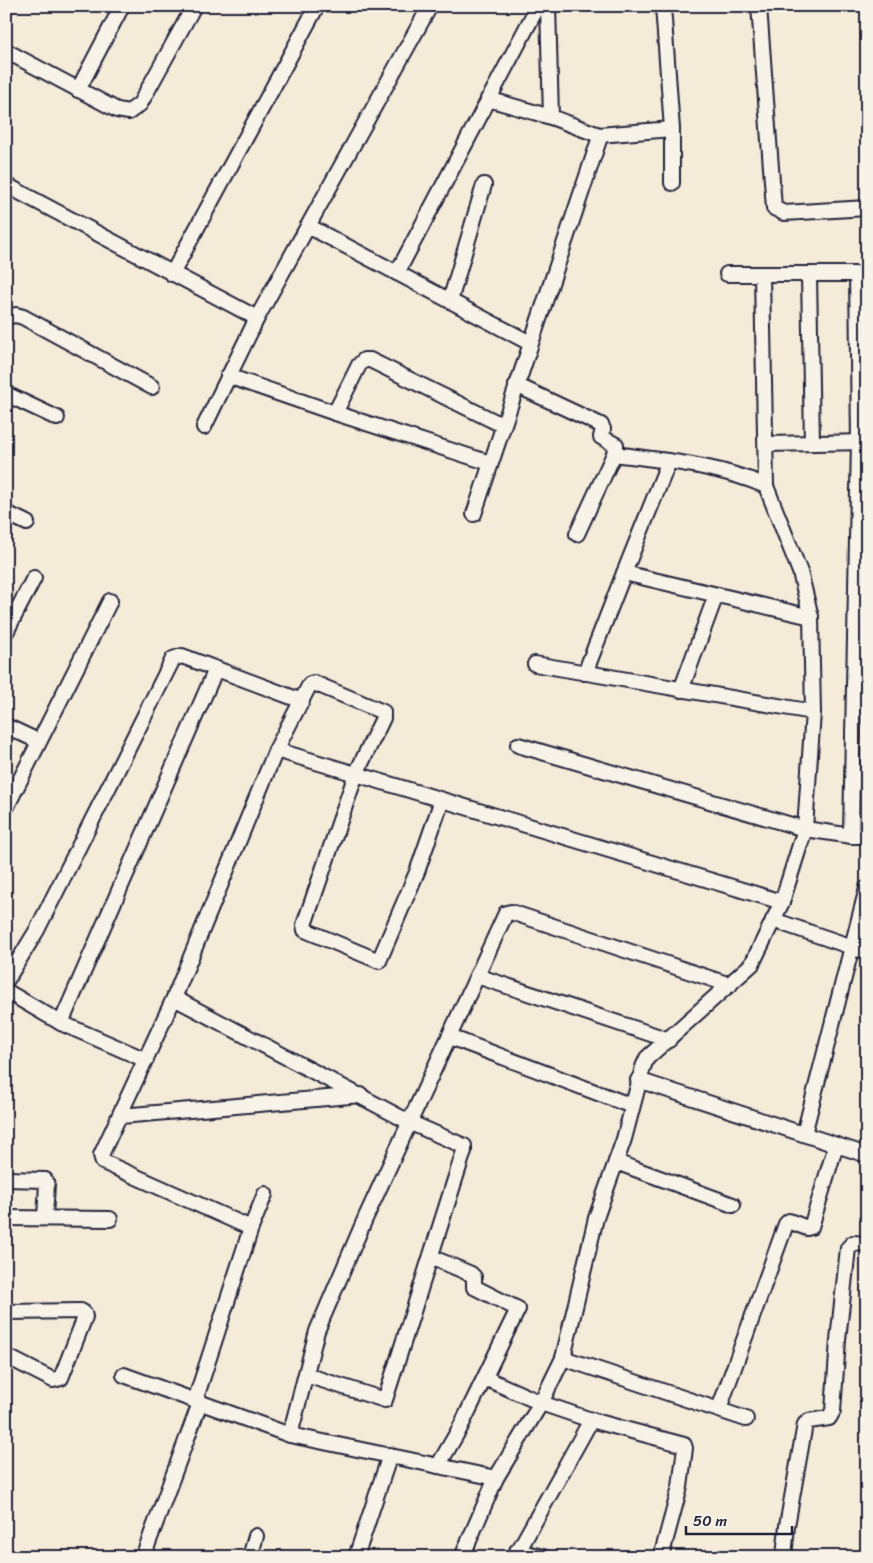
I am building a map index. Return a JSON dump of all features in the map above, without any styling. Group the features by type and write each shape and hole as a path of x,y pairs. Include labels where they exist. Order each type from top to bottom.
{"street":[{"path":"78,90 122,6"},
{"path":"6,51 117,110 129,112 136,110 194,6"},
{"path":"172,274 317,6"},
{"path":"204,427 257,318 430,6"},
{"path":"397,273 538,6"},
{"path":"548,6 551,117"},
{"path":"663,6 672,129 672,182"},
{"path":"759,6 774,208 784,213 867,208"},
{"path":"488,99 551,117 598,135 672,129"},
{"path":"474,514 599,140 598,135"},
{"path":"6,185 257,318"},
{"path":"450,301 484,185"},
{"path":"308,226 530,344"},
{"path":"727,274 862,274 863,442 852,836"},
{"path":"462,1557 496,1478 541,1403 563,1358 596,1218 616,1162 638,1080 647,1058 752,964 782,902 805,829 813,712 811,617 800,572 766,486 767,444 762,275"},
{"path":"809,275 812,443"},
{"path":"6,317 10,315 23,317 152,387"},
{"path":"335,414 359,365 364,360 370,360 502,426"},
{"path":"228,376 335,414 490,463"},
{"path":"516,385 601,424 603,429 601,437 616,446 577,534"},
{"path":"6,394 56,418"},
{"path":"767,444 863,442"},
{"path":"614,454 726,471 766,486"},
{"path":"585,673 669,461"},
{"path":"6,513 28,524"},
{"path":"624,573 811,617"},
{"path":"6,632 34,578"},
{"path":"681,690 716,595"},
{"path":"6,808 110,601"},
{"path":"6,981 37,930 173,660 182,656 302,701"},
{"path":"535,664 813,712"},
{"path":"61,1023 216,669"},
{"path":"251,1228 103,1162 101,1155 121,1116 174,998 276,750 310,684 314,682 383,712 383,718 356,774 304,928 378,961 381,960 442,800"},
{"path":"6,726 38,742"},
{"path":"518,746 805,829 852,836 867,836"},
{"path":"276,750 782,902"},
{"path":"804,1134 867,888"},
{"path":"290,1435 317,1331 365,1219 411,1123 503,916 511,912 730,985"},
{"path":"773,920 867,952"},
{"path":"477,976 669,1040"},
{"path":"6,991 61,1023 146,1060"},
{"path":"174,998 411,1123 464,1146 385,1400 306,1375"},
{"path":"450,1037 632,1106"},
{"path":"638,1080 867,1155"},
{"path":"121,1116 361,1095"},
{"path":"719,1409 786,1224 789,1221 807,1228 811,1227 836,1145"},
{"path":"616,1162 733,1205"},
{"path":"6,1179 45,1180 47,1184 45,1217"},
{"path":"143,1557 197,1402 251,1228 265,1194"},
{"path":"6,1218 110,1219"},
{"path":"784,1557 787,1526 805,1424 809,1420 829,1418 833,1411 838,1340 848,1248 853,1243 867,1244"},
{"path":"431,1257 471,1274 474,1277 474,1287 517,1307 516,1315 485,1378 438,1466"},
{"path":"6,1312 81,1311 85,1317 61,1378 58,1380 53,1380 6,1356"},
{"path":"563,1358 746,1419"},
{"path":"124,1375 290,1435 496,1478"},
{"path":"485,1378 541,1403 591,1420 684,1445 680,1487 661,1557"},
{"path":"543,1557 516,1554 591,1420"},
{"path":"356,1557 390,1455"},
{"path":"250,1557 256,1536"}]}
